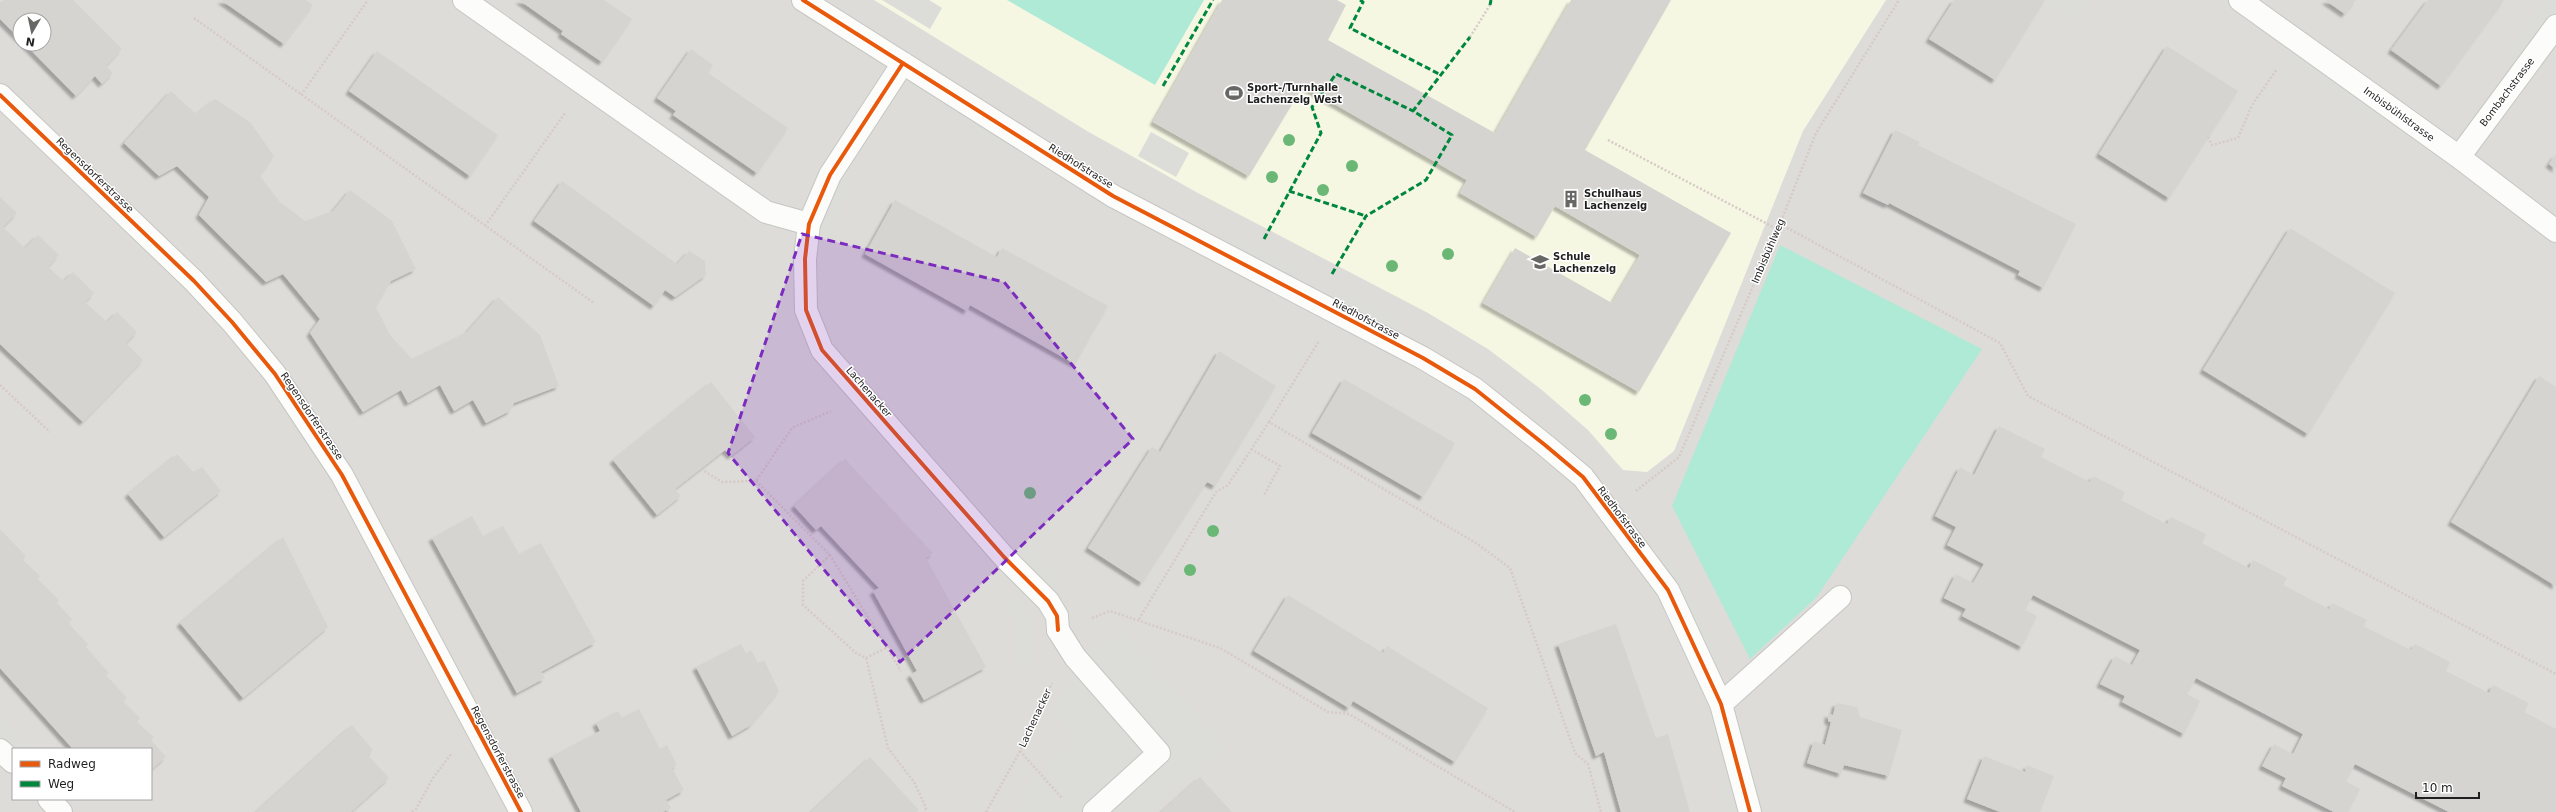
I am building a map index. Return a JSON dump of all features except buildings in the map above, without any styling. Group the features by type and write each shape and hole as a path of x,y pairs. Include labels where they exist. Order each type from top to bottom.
{"street":[{"path":"464,0 766,212 809,224"},
{"name":"Riedhofstrasse","path":"803,0 1113,196 1423,358 1481,394 1582,477 1668,590 1721,704 1750,812"},
{"name":"Imbisbühlstrasse","path":"2240,0 2459,157 2556,231"},
{"name":"Bombachstrasse","path":"2459,157 2556,26"},
{"name":"Lachenacker","path":"903,63 830,175 809,224 805,259 806,310 822,350 1004,557 1048,601 1057,616 1058,630"},
{"name":"Regensdorferstrasse","path":"0,95 194,281 232,322 275,374 342,475 521,812"},
{"path":"1721,704 1840,597"},
{"path":"1058,630 1074,657 1159,753 1094,812"},
{"path":"0,750 12,761"},
{"path":"50,800 61,812"}],"path":[{"path":"301,95 368,0"},
{"path":"1470,37 1490,5"},
{"path":"194,18 594,303"},
{"path":"2208,137 2212,145 2238,138 2252,105 2281,64"},
{"path":"486,226 584,85"},
{"path":"1608,140 1777,229"},
{"path":"1780,224 2000,343 2028,396 2556,674"},
{"path":"1139,620 1216,492 1228,485 1322,336"},
{"path":"0,385 50,432"},
{"path":"756,481 792,428 863,398"},
{"path":"1269,422 1476,543 1510,568 1575,753 1588,764 1601,812"},
{"path":"1251,449 1280,466 1264,495"},
{"path":"701,469 722,482 756,481 830,555 901,671"},
{"path":"830,555 803,580 803,605 856,653 866,658 888,748 914,782 926,808 925,812"},
{"path":"1058,630 1110,611 1220,648 1328,712 1349,714 1515,812"},
{"path":"866,658 886,648"},
{"path":"412,812 416,809 433,778 455,750"},
{"path":"1020,751 1065,801"}],"highlighted area":[{"path":"802,234 1004,282 1133,439 900,662 728,453"}],"shaded area":[{"path":"0,0 2556,0 2556,812 0,812"},
{"name":"Schule Lachenzelg","path":"874,0 1886,0 1803,131 1674,451 1647,472 1623,470 1588,430 1542,390 1488,349 1428,313 1198,193 1087,131"},
{"path":"882,0 929,0 942,8 930,29"},
{"path":"2054,0 2091,0 2080,18 2049,9"},
{"path":"2545,0 2556,0 2556,12 2521,58 2509,48"},
{"path":"2292,48 2384,113 2376,124 2285,58"},
{"path":"940,93 1044,158 1036,169 943,110"},
{"path":"1151,132 1189,153 1176,177 1138,156"},
{"path":"839,175 850,182 837,216 827,265 834,309 863,369 914,428 1018,538 1064,576 1056,587 1030,568 984,524 832,347 815,294 815,254 823,217"},
{"path":"1238,235 1294,265 1288,276 1232,247"},
{"path":"1335,288 1400,321 1395,332 1330,298"},
{"path":"1462,386 1524,432 1517,441 1455,395"},
{"path":"1669,555 1725,671 1712,677 1656,561"},
{"path":"1021,592 1033,628 1033,671 1017,665 1017,633 1008,597"},
{"path":"1123,631 1225,747 1151,812 1016,812 1029,782 1078,739 1051,708 1073,684 1073,675 1096,638 1099,646 1106,646"},
{"path":"0,718 29,748 12,748 0,736"},
{"path":"1730,776 1740,812 1727,812 1718,779"}],"green space":[{"path":"1007,0 1204,0 1155,85"},
{"path":"1780,245 1982,349 1816,598 1750,659 1672,506"}],"marked path":[{"path":"1163,86 1213,0"},
{"path":"1360,0 1363,2 1350,28 1441,75"},
{"path":"1490,5 1491,0"},
{"path":"1332,274 1366,216 1426,180 1452,135 1413,111 1470,37"},
{"path":"1264,239 1321,133 1312,107 1336,74 1413,111"},
{"path":"1289,191 1366,216"}],"cycle path":[{"path":"803,0 1113,196 1423,358 1475,389 1583,477 1668,590 1721,704 1750,812"},
{"path":"903,63 830,175 809,224 805,259 806,310 822,350 1004,557 1048,601 1057,616 1058,630"},
{"path":"0,95 194,281 232,322 275,374 342,475 521,812"}],"place":[{"name":"Sport-/Turnhalle Lachenzelg West","path":"1234,93"},
{"name":"Schulhaus Lachenzelg","path":"1571,199"},
{"name":"Schule Lachenzelg","path":"1540,262"}]}
